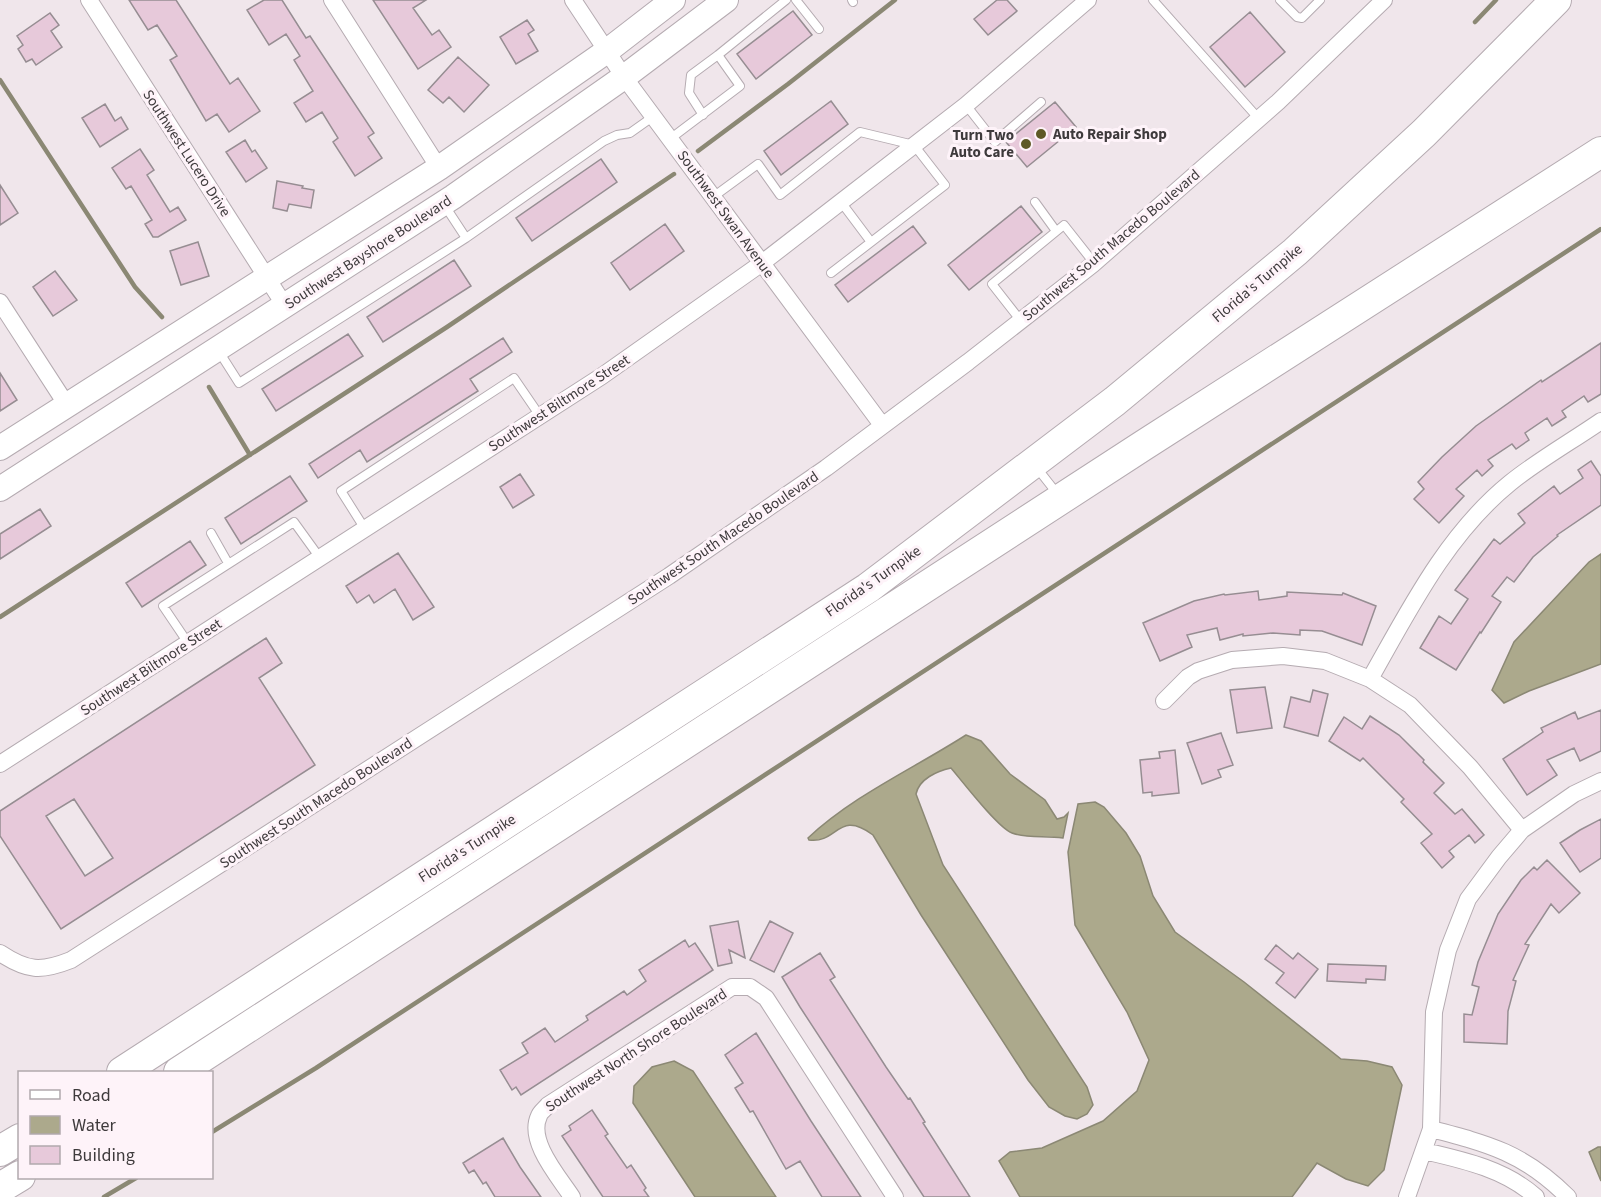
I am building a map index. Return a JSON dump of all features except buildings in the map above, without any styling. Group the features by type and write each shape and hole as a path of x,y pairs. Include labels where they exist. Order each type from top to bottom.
{"highway":[{"name":"Florida's Turnpike","path":"124,1071 868,588 1115,401 1295,252 1424,133 1556,0"},
{"path":"181,1071 1601,152"},
{"path":"0,1151 18,1140"},
{"path":"0,1188 18,1177"}],"main road":[{"path":"0,448 439,168 607,51 673,0"},
{"name":"Southwest Bayshore Boulevard","path":"2,488 443,203 624,77 726,0"},
{"path":"2,488 4,472 14,454 88,404 98,387"}],"street":[{"name":"Southwest Lucero Drive","path":"89,0 285,306"},
{"path":"332,0 439,168"},
{"name":"Southwest Swan Avenue","path":"573,0 624,77 882,425"},
{"name":"Southwest Biltmore Street","path":"0,764 602,376 762,263 841,202 966,105 1088,0"},
{"name":"Southwest South Macedo Boulevard","path":"0,952 14,962 48,969 71,960 669,576 826,468 1094,263 1259,119 1384,0"},
{"path":"0,302 68,406"},
{"path":"1370,680 1416,596 1462,531 1510,483 1601,421"},
{"path":"1164,701 1188,677 1198,671 1232,660 1283,656 1325,661 1370,680 1410,705 1470,767 1522,830"},
{"path":"1407,1197 1431,1129 1434,1012 1448,950 1468,899 1522,830 1574,794 1601,781"},
{"name":"Southwest North Shore Boulevard","path":"572,1197 543,1153 535,1134 539,1115 548,1106 732,987 750,987 766,998 895,1197"},
{"path":"1431,1129 1483,1142 1508,1152 1527,1162 1563,1191"},
{"path":"1424,1151 1465,1161 1501,1174 1536,1197"},
{"path":"1543,1197 1548,1188 1563,1191"}],"lane":[{"path":"703,115 689,93 692,75 786,0"},
{"path":"796,0 819,29"},
{"path":"1153,0 1259,119"},
{"path":"1280,0 1297,17 1302,18 1320,0"},
{"path":"670,139 740,86 717,55"},
{"path":"966,105 995,142 1041,102"},
{"path":"218,349 239,383 466,238 604,141 617,135 630,133 654,116"},
{"path":"714,197 758,164 780,195 860,132 914,145 945,185 831,273"},
{"path":"841,202 871,242"},
{"path":"1035,202 1056,231"},
{"path":"443,203 466,238"},
{"path":"1021,321 992,284 1056,231 1064,225 1094,263"},
{"path":"365,529 341,491 514,378 540,416"},
{"path":"1033,463 1062,500"},
{"path":"188,643 163,606 228,563 294,522 320,558"},
{"path":"211,533 228,563"}],"water":[{"path":"1601,554 1601,664 1529,691 1504,703 1492,690 1514,642 1589,562"},
{"path":"966,735 981,741 1010,774 1045,800 1057,819 1068,813 1063,838 1024,836 1012,833 989,814 951,768 929,776 921,784 916,794 943,865 1087,1087 1093,1105 1087,1114 1077,1119 1065,1116 1049,1107 1028,1080 921,915 873,835 852,825 845,826 819,840 808,838 864,795"},
{"path":"1095,802 1104,807 1126,833 1140,856 1153,896 1175,932 1244,982 1341,1059 1367,1061 1392,1067 1402,1085 1384,1170 1368,1186 1346,1179 1317,1163 1292,1197 1020,1197 999,1161 1010,1152 1042,1148 1103,1121 1137,1091 1149,1060 1127,1012 1075,925 1068,852 1078,804"},
{"path":"674,1061 693,1071 776,1197 695,1197 633,1103 634,1086 652,1067"},
{"path":"1601,1147 1601,1181 1589,1152"}],"waterway":[{"path":"698,151 895,0"},
{"path":"1475,22 1496,0"},
{"path":"0,80 135,287 162,317"},
{"path":"0,617 447,327 674,174"},
{"path":"213,1131 316,1068 1601,229"},
{"path":"209,387 250,455"},
{"path":"104,1197 134,1179"}],"place":[{"name":"Auto Repair Shop","path":"1041,134"},
{"name":"Turn Two Auto Care","path":"1026,144"}]}
